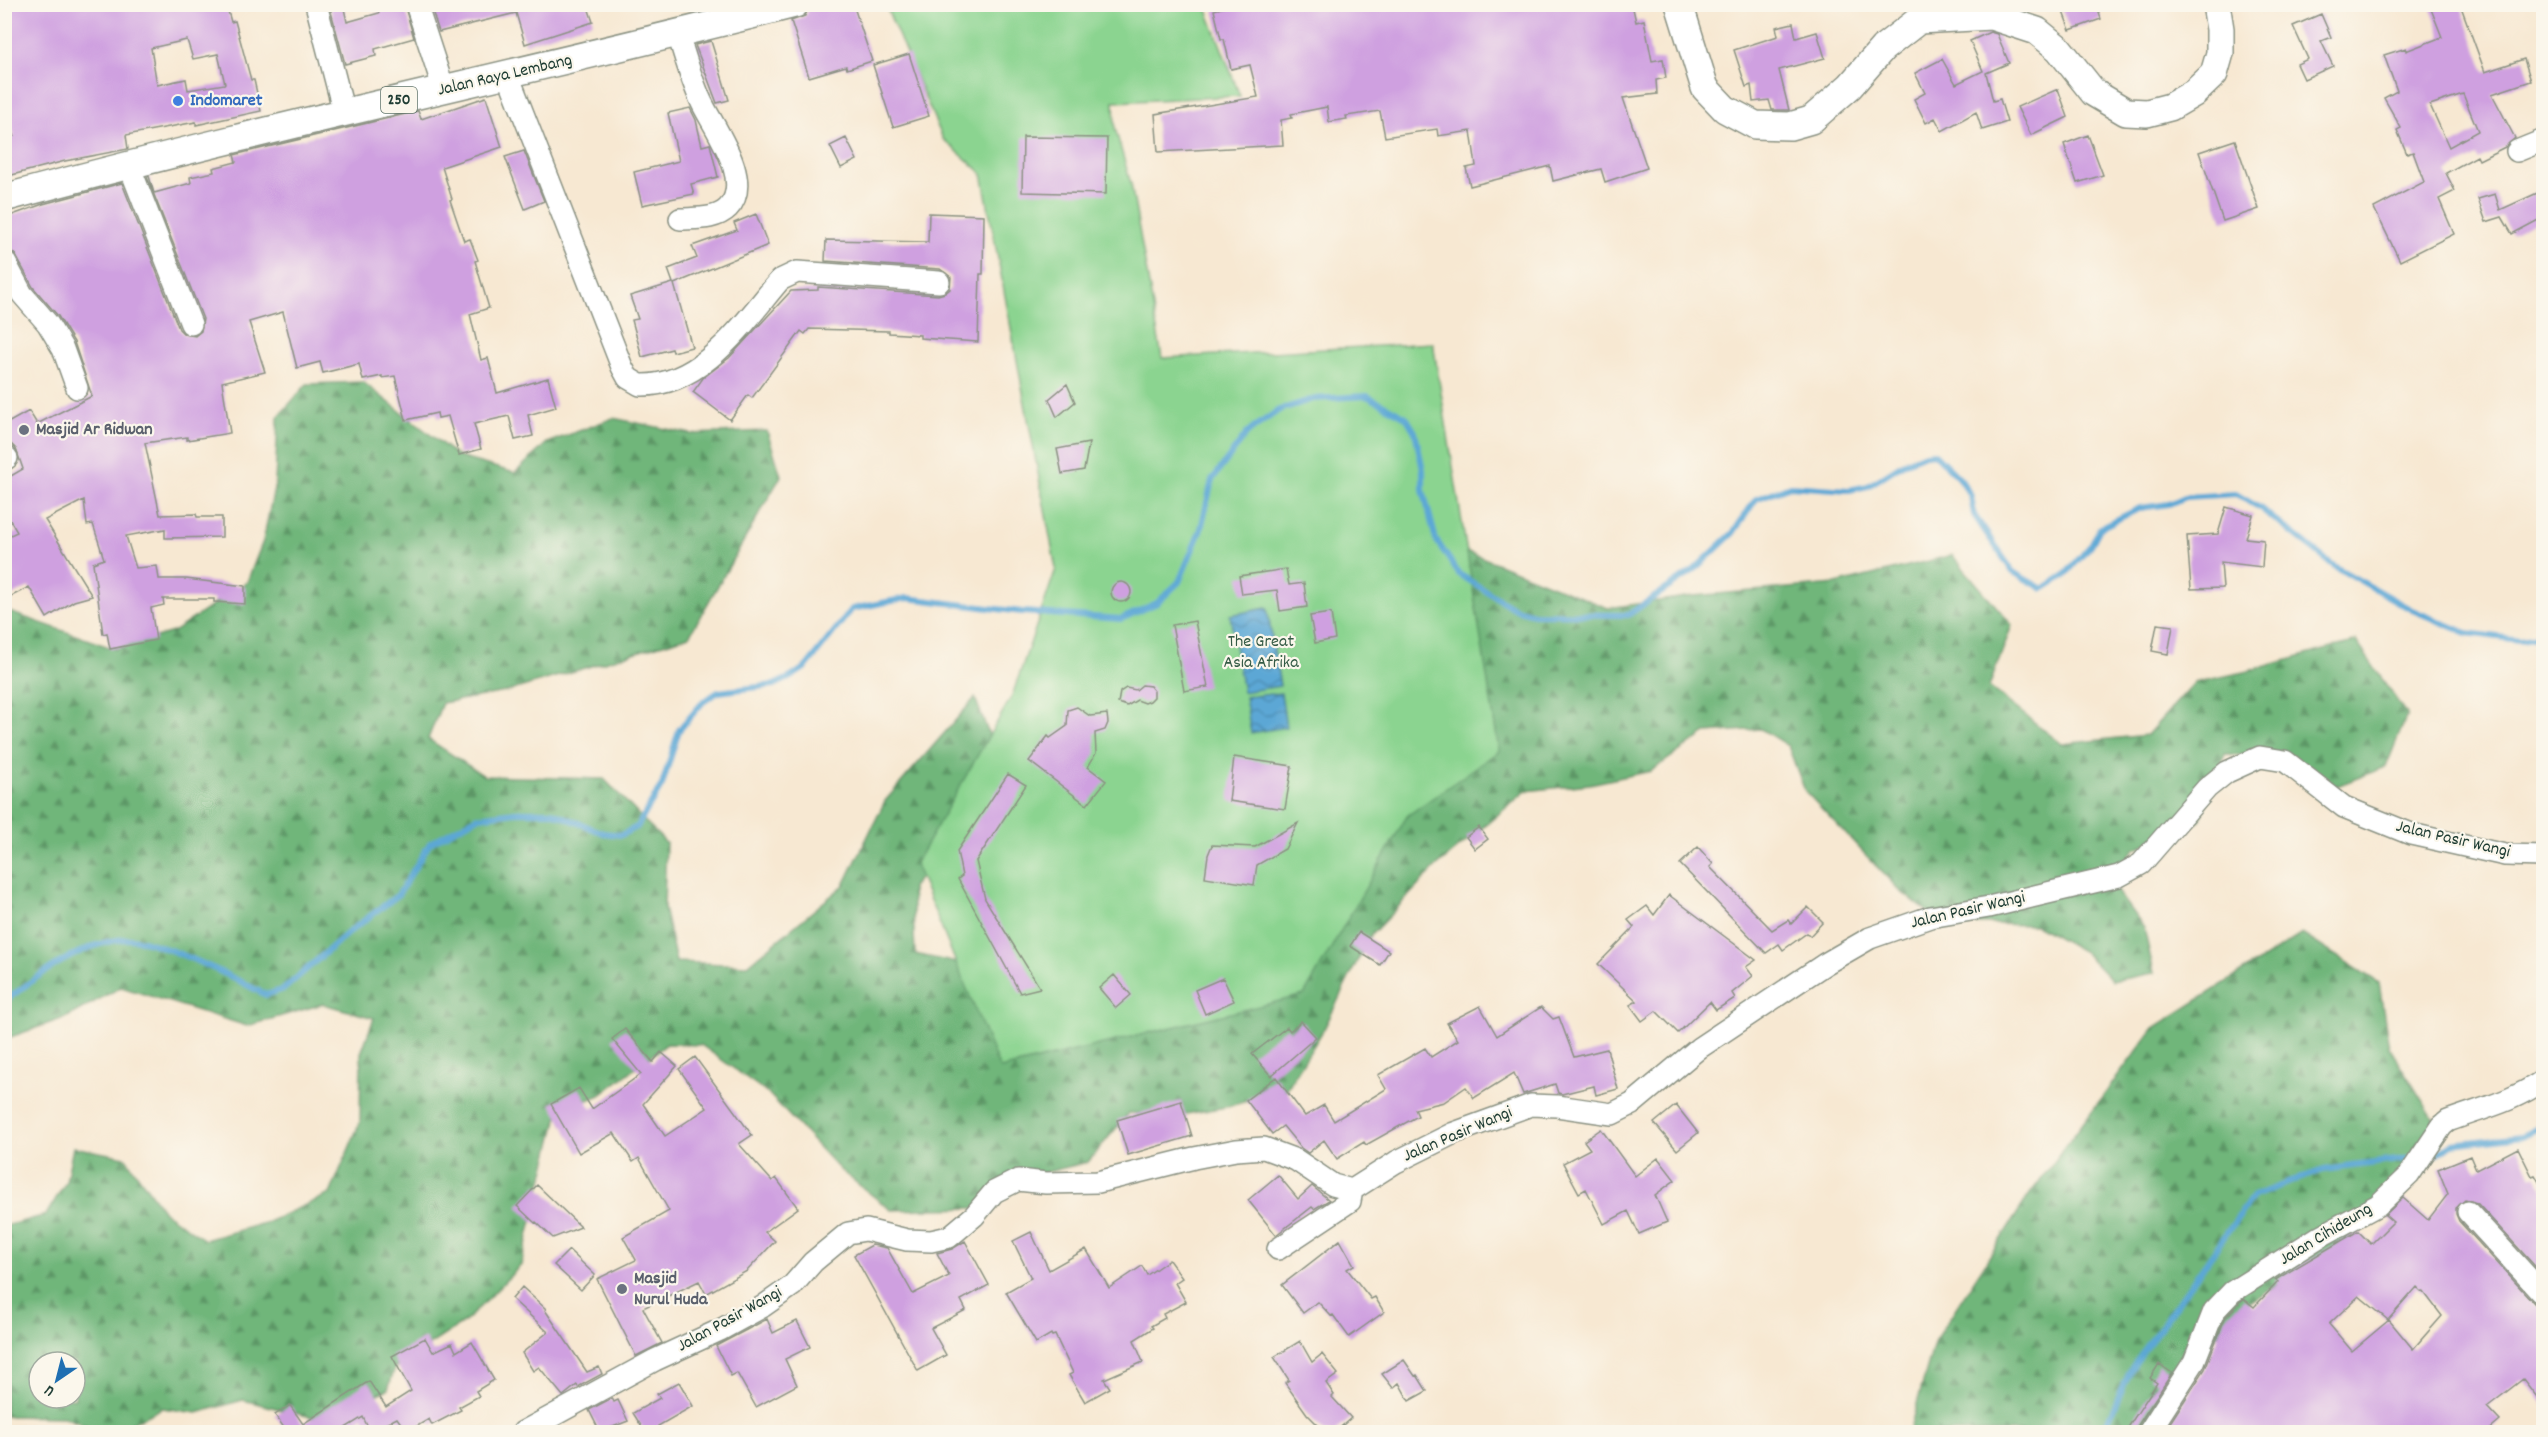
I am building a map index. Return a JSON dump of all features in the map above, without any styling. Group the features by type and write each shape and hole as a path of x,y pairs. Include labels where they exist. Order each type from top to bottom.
{"main road":[{"name":"Jalan Raya Lembang","path":"4,198 129,165 795,4"},
{"path":"1679,4 1705,88 1725,109 1755,125 1790,126 1811,120 1850,86 1883,48 1919,20 1991,16 2037,31 2059,49 2094,93 2127,112 2147,113 2170,107 2194,93 2214,74 2220,52 2220,29 2216,4"}],"street":[{"path":"316,4 344,113"},
{"path":"416,4 444,90"},
{"path":"678,34 701,102 724,145 735,173 738,189 729,207 718,216 680,219"},
{"path":"508,75 622,367 628,378 640,386 676,378 698,368 717,352 780,280 789,274 797,272 939,282"},
{"path":"2517,151 2544,140"},
{"path":"129,165 191,324"},
{"path":"4,260 22,294 48,324 63,350 77,388"},
{"name":"Jalan Pasir Wangi","path":"523,1432 655,1360 720,1330 762,1306 792,1286 813,1262 848,1233 866,1230 907,1240 931,1241 949,1237 974,1216 994,1192 1018,1180 1046,1184 1098,1182 1194,1158 1236,1150 1264,1148 1296,1160 1333,1185 1352,1190 1396,1162 1454,1133 1531,1105 1612,1114 1632,1104 1699,1048 1825,964 1870,938 1930,917 1989,908 2119,876 2141,864 2207,788 2227,772 2260,756 2285,761 2343,807 2410,834 2505,855 2544,856"},
{"name":"Jalan Cihideung","path":"2149,1432 2194,1362 2214,1311 2232,1292 2319,1237 2378,1205 2409,1175 2448,1121 2497,1106 2525,1093 2544,1080"},
{"path":"1278,1249 1350,1201 1352,1190"},
{"path":"2468,1212 2544,1295"}],"green space":[{"name":"The Great Asia Afrika","path":"902,4 1205,5 1240,96 1114,102 1115,128 1131,184 1162,358 1433,343 1499,751 1407,816 1304,995 1000,1069 915,864 1012,696 1056,569 982,173 943,139 887,9"},
{"path":"363,382 459,457 515,473 547,443 613,418 691,434 767,431 781,476 689,636 506,692 442,703 428,739 484,776 604,779 666,843 664,908 676,962 748,965 844,885 885,801 975,698 1004,774 954,839 912,887 915,954 1008,974 1374,514 1608,608 1693,596 1836,584 1952,555 2012,625 1989,687 2062,744 2147,735 2194,683 2248,671 2356,641 2407,715 2386,767 2332,788 2275,757 2225,754 2200,821 2134,849 2110,882 2144,928 2154,973 2112,981 2084,952 2036,925 1943,923 1900,891 1805,791 1788,746 1761,729 1706,733 1651,771 1590,784 1526,791 1436,867 1369,937 1324,1029 1286,1090 1226,1107 1181,1115 1129,1113 1088,1162 1043,1173 977,1208 891,1210 840,1170 769,1094 701,1045 667,1044 600,1095 559,1112 521,1265 466,1321 395,1367 388,1389 327,1421 243,1400 197,1413 162,1408 115,1432 102,1432 64,1417 5,1416 5,1226 46,1215 66,1182 73,1147 125,1157 164,1212 205,1240 268,1222 330,1194 360,1122 361,1053 374,1018 323,1004 247,1026 121,987 67,1017 5,1039 4,610 115,649 173,632 247,582 263,541 275,484 278,417 307,384"},
{"path":"2302,934 2379,983 2389,1047 2438,1126 2346,1239 2252,1300 2178,1374 2160,1432 1909,1432 1935,1340 2030,1194 2154,1028"}],"water":[{"path":"1267,608 1280,686 1243,692 1230,615"},
{"path":"1281,693 1286,727 1251,733 1245,697"}],"building":[{"path":"4,4 226,4 231,22 235,21 251,80 254,80 261,111 196,125 196,122 126,135 128,149 65,161 8,176 4,165 4,139 14,136 4,102","holes":["187,40 193,59 218,54 225,84 188,90 186,79 157,85 151,48"]},
{"path":"329,4 343,4 347,22 379,13 376,4 404,4 414,38 375,49 376,56 345,64"},
{"path":"430,4 587,4 593,22 525,44 516,13 439,32"},
{"path":"810,4 853,4 872,61 809,77 791,21 805,16"},
{"path":"1236,4 1632,4 1636,22 1644,20 1652,61 1663,59 1666,78 1656,80 1657,94 1623,98 1647,168 1605,182 1601,169 1553,181 1550,166 1470,186 1466,168 1476,166 1471,131 1438,136 1437,129 1385,137 1380,111 1346,116 1347,119 1329,122 1327,107 1291,114 1292,118 1281,120 1283,145 1158,152 1155,114 1258,97 1250,65 1231,69 1214,10"},
{"path":"2060,4 2096,4 2101,19 2070,30"},
{"path":"2429,4 2460,4 2485,72 2524,59 2531,81 2492,94 2515,138 2505,147 2479,160 2477,156 2446,173 2455,191 2439,199 2454,234 2400,261 2374,208 2424,182 2413,152 2407,154 2397,130 2401,128 2384,98 2397,91 2384,55 2406,48 2406,51 2442,37","holes":["2463,94 2478,131 2449,147 2430,105"]},
{"path":"2321,14 2331,37 2321,41 2333,66 2304,79 2297,64 2308,59 2293,26"},
{"path":"1793,23 1796,38 1817,32 1825,58 1779,70 1789,110 1772,110 1769,100 1753,102 1751,85 1746,87 1734,50 1778,36 1776,27"},
{"path":"1990,32 1997,34 2009,63 1986,73 1993,101 2000,99 2007,122 1982,130 1976,112 1942,131 1935,118 1926,123 1914,99 1925,93 1915,73 1942,59 1956,84 1983,71 1970,41"},
{"path":"711,41 729,100 717,103 695,45"},
{"path":"909,54 929,116 893,127 873,65"},
{"path":"2058,89 2068,117 2031,135 2017,107"},
{"path":"486,97 502,147 442,167 464,241 470,239 478,260 475,261 489,308 470,314 481,360 488,358 497,393 548,378 556,407 528,415 533,436 515,440 509,416 474,424 481,449 459,455 448,416 438,418 437,413 406,420 395,376 363,380 359,364 323,373 320,362 297,368 283,312 249,322 265,372 222,382 230,433 187,440 187,437 145,443 160,515 196,514 197,517 222,517 222,537 165,538 165,529 126,536 136,568 157,566 159,579 186,579 245,586 245,604 214,602 214,599 163,599 164,605 151,608 156,640 110,649 107,633 103,634 93,563 104,559 93,524 87,525 84,500 45,520 92,596 74,601 47,618 29,587 4,600 4,538 17,532 4,510 4,480 23,469 16,449 4,437 4,425 29,411 37,424 92,396 74,342 58,316 33,287 15,254 6,248 4,218 43,204 122,183 179,329 184,334 195,336 201,331 203,319 147,177 149,176 154,193 191,183 190,177 214,172 213,168 236,162 234,155 418,111 421,119"},
{"path":"690,108 696,120 702,146 710,144 718,177 691,184 694,194 642,205 634,172 679,161 668,113"},
{"path":"2088,135 2103,175 2077,183 2064,144"},
{"path":"1023,137 1107,138 1106,194 1022,192"},
{"path":"846,138 857,160 841,168 830,146"},
{"path":"2235,140 2259,209 2223,221 2199,152"},
{"path":"524,151 544,201 525,209 505,157"},
{"path":"2544,190 2544,217 2512,234 2502,217 2486,222 2478,199 2495,194 2500,210"},
{"path":"929,213 984,215 978,342 920,338 920,335 889,333 889,331 809,329 805,334 801,331 752,398 748,395 730,420 693,392 703,378 729,358 791,291 818,290 818,287 938,295 945,293 950,289 951,277 940,269 825,261 826,240 928,242"},
{"path":"756,214 768,245 674,284 692,347 673,352 672,349 642,357 632,320 638,319 630,296 673,283 668,269 697,258 692,246 737,230 734,223"},
{"path":"1067,384 1075,402 1057,417 1049,399"},
{"path":"1089,443 1084,470 1062,474 1057,449"},
{"path":"2226,507 2253,515 2246,538 2264,540 2262,567 2221,562 2223,588 2191,589 2187,536 2218,534"},
{"path":"1286,569 1289,585 1304,583 1307,607 1280,611 1277,590 1242,594 1239,576"},
{"path":"1121,582 1128,585 1131,592 1128,599 1121,602 1114,599 1111,592 1114,585"},
{"path":"1331,613 1335,639 1315,643 1310,616"},
{"path":"1195,621 1208,687 1184,691 1172,625"},
{"path":"2157,624 2173,626 2168,654 2152,651"},
{"path":"1142,685 1150,686 1154,691 1154,697 1150,701 1145,703 1137,700 1127,706 1118,703 1120,692 1126,688 1136,690"},
{"path":"1077,707 1090,716 1107,714 1108,723 1105,730 1095,733 1096,753 1088,767 1106,781 1087,805 1029,761 1048,736 1050,738 1067,726 1068,710"},
{"path":"1234,757 1292,766 1285,809 1229,801"},
{"path":"1008,774 1026,785 976,861 985,899 1040,988 1020,993 958,879 962,876 957,851"},
{"path":"1298,823 1285,849 1257,865 1254,885 1205,877 1212,845 1255,847"},
{"path":"1479,827 1488,839 1475,849 1466,837"},
{"path":"1698,847 1713,864 1710,867 1772,930 1788,920 1791,924 1808,907 1823,922 1810,936 1807,933 1783,950 1779,944 1766,953 1680,864"},
{"path":"1669,895 1756,960 1746,967 1753,976 1732,993 1735,998 1716,1010 1710,1002 1678,1033 1656,1011 1642,1021 1630,1005 1637,1001 1598,964 1634,927 1628,920 1647,906 1654,915"},
{"path":"1359,932 1389,951 1380,965 1350,946"},
{"path":"1114,975 1131,995 1116,1008 1099,988"},
{"path":"1223,978 1234,1001 1205,1014 1195,990"},
{"path":"1480,1006 1497,1036 1541,1007 1553,1019 1559,1017 1574,1057 1607,1049 1618,1089 1596,1095 1594,1086 1562,1094 1558,1093 1555,1084 1523,1094 1514,1073 1474,1098 1466,1087 1444,1102 1415,1109 1418,1116 1366,1145 1364,1142 1337,1159 1324,1140 1308,1153 1283,1126 1272,1134 1246,1100 1276,1077 1305,1116 1324,1105 1334,1121 1386,1089 1378,1075 1425,1048 1431,1057 1458,1040 1447,1023"},
{"path":"1301,1021 1316,1037 1271,1076 1252,1054 1287,1027 1290,1031"},
{"path":"625,1029 653,1062 661,1052 677,1066 643,1104 665,1136 707,1108 679,1069 695,1057 752,1135 739,1144 772,1181 776,1178 798,1208 765,1232 775,1241 747,1271 706,1294 699,1281 643,1308 662,1343 636,1356 597,1279 636,1260 623,1237 669,1211 639,1158 633,1162 614,1133 579,1153 551,1104 579,1088 592,1109 641,1074 612,1039"},
{"path":"1181,1101 1192,1136 1128,1155 1117,1120"},
{"path":"1676,1105 1698,1133 1677,1150 1654,1123"},
{"path":"1601,1129 1635,1176 1658,1158 1675,1180 1655,1195 1667,1222 1639,1234 1628,1211 1604,1224 1586,1189 1579,1193 1563,1163 1590,1149 1584,1141"},
{"path":"2518,1148 2532,1176 2535,1175 2544,1190 2544,1276 2477,1203 2465,1200 2456,1208 2456,1214 2459,1221 2535,1304 2544,1307 2544,1406 2523,1379 2487,1407 2500,1421 2487,1432 2164,1432 2205,1369 2225,1318 2240,1302 2244,1299 2254,1307 2278,1282 2275,1280 2358,1231 2371,1244 2393,1222 2385,1215 2403,1198 2428,1220 2448,1194 2438,1169 2470,1156 2476,1170","holes":["2417,1287 2442,1316 2413,1349 2389,1320 2352,1351 2329,1324 2359,1296 2388,1320"]},
{"path":"1278,1175 1298,1199 1312,1186 1329,1200 1314,1209 1312,1207 1276,1235 1248,1200"},
{"path":"537,1185 581,1227 553,1238 517,1206"},
{"path":"1031,1232 1049,1270 1086,1249 1109,1288 1142,1266 1147,1275 1169,1260 1182,1278 1175,1283 1186,1302 1163,1314 1165,1318 1134,1340 1143,1362 1104,1379 1110,1388 1085,1402 1069,1375 1073,1373 1055,1335 1051,1334 1036,1343 1006,1292 1031,1278 1013,1241"},
{"path":"1340,1240 1354,1265 1347,1269 1371,1299 1375,1297 1384,1312 1349,1337 1333,1315 1331,1316 1318,1302 1303,1313 1282,1285"},
{"path":"965,1241 989,1285 961,1300 966,1310 931,1328 946,1355 918,1371 854,1255 872,1245 887,1248 913,1294 949,1276 937,1253 952,1249"},
{"path":"569,1250 595,1275 581,1290 554,1265"},
{"path":"522,1287 546,1309 587,1372 599,1367 602,1374 578,1387 577,1385 563,1396 539,1367 533,1371 522,1353 548,1332 512,1299"},
{"path":"767,1319 773,1333 797,1321 810,1347 785,1359 797,1385 756,1407 737,1373 731,1376 716,1346"},
{"path":"425,1338 433,1352 452,1343 456,1352 472,1342 494,1380 476,1391 479,1396 459,1407 461,1410 432,1425 429,1419 407,1432 397,1418 370,1432 363,1417 339,1432 287,1432 275,1415 290,1405 303,1424 369,1381 386,1407 411,1391 392,1356"},
{"path":"1300,1341 1312,1362 1322,1354 1338,1374 1326,1383 1334,1395 1332,1397 1351,1418 1335,1432 1325,1432 1307,1414 1285,1383 1289,1380 1274,1357"},
{"path":"1404,1360 1427,1391 1409,1401 1399,1383 1393,1388 1382,1374"},
{"path":"2159,1364 2172,1373 2138,1425 2136,1432 2125,1432 2157,1383 2150,1378"},
{"path":"679,1382 693,1406 658,1426 662,1432 645,1432 633,1413 660,1398 657,1394"},
{"path":"612,1398 614,1402 618,1400 628,1421 600,1432 589,1410"}],"waterway":[{"path":"4,1002 31,981 79,952 96,945 130,939 145,941 183,955 266,995 284,989 349,932 398,895 430,843 478,817 515,812 552,812 603,833 621,835 637,827 662,785 679,730 703,702 718,692 774,685 791,677 806,667 852,609 907,598 1022,612 1121,619 1157,603 1179,582 1201,529 1212,480 1248,432 1279,410 1313,399 1367,396 1406,417 1415,432 1423,470 1423,490 1436,540 1459,574 1515,609 1534,614 1628,615 1694,570 1733,533 1756,499 1790,486 1849,490 1868,486 1904,463 1925,454 1934,453 1961,480 1971,496 1974,515 2013,572 2043,589 2065,575 2091,545 2100,528 2140,508 2169,504 2185,497 2236,494 2260,508 2334,566 2412,610 2467,633 2520,640 2544,636"},
{"path":"2429,1156 2437,1155 2452,1144 2522,1136 2544,1125"},
{"path":"2103,1432 2131,1369 2253,1196 2323,1170 2413,1158"}],"place":[{"name":"Indomaret","path":"178,101"},
{"name":"Masjid Ar Ridwan","path":"24,430"},
{"name":"Masjid Nurul Huda","path":"622,1289"}]}
